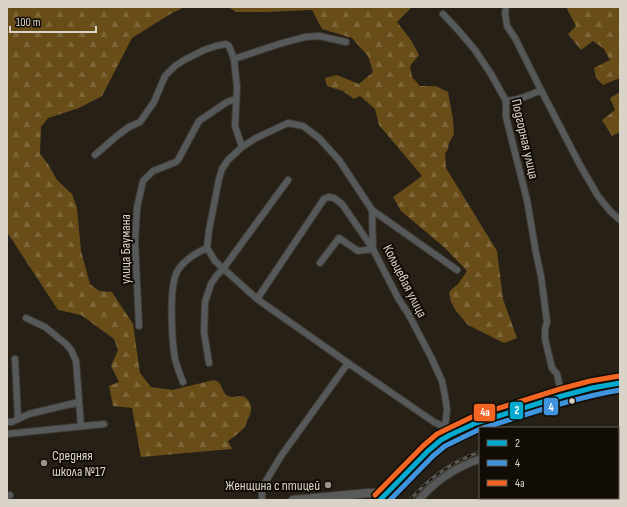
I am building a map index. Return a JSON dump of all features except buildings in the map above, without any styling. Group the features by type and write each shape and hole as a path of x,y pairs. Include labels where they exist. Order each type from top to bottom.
{"main road":[{"path":"293,500 368,493 375,493 382,498 428,451 441,440 447,431 562,396 592,388 620,383"}],"street":[{"name":"Подгорная улица","path":"506,7 505,13 507,26 515,38 580,165 598,196 610,211 620,220"},
{"name":"Подгорная улица","path":"443,14 474,50 491,74 506,101 506,117 527,200 539,265 546,308 547,322 545,339 552,368 557,374 562,396"},
{"path":"234,59 305,37 319,36 346,42"},
{"path":"95,155 118,135 129,127 140,122 154,102 165,76 175,66 186,58 204,50 226,44 229,46 234,59 237,87 235,126 242,148"},
{"path":"506,101 518,100 541,90"},
{"name":"улица Баумана","path":"139,326 135,242 137,208 143,181 153,171 178,160 199,120 227,102 236,99"},
{"path":"447,431 257,299 215,261 207,248 208,230 222,169 228,160 256,138 288,123 303,126 319,138 339,160 372,210 457,270"},
{"path":"209,363 204,332 205,302 211,284 288,180"},
{"path":"257,299 324,200 329,196 342,204 373,249 358,251 339,238 320,263"},
{"name":"Кольцевая улица","path":"372,210 373,249 398,298 409,315 442,381 447,410 447,431"},
{"path":"183,382 174,350 171,304 174,278 185,261 207,248"},
{"path":"26,318 45,327 71,350 76,361 81,426"},
{"path":"15,359 18,419"},
{"path":"262,500 263,486 281,456 348,363"},
{"path":"79,402 29,414 9,422 9,433 104,424"},
{"path":"419,500 436,483 451,472 479,458"}],"green space":[{"path":"7,7 185,7 172,13 132,38 102,96 79,108 48,118 41,127 40,154 48,164 57,180 72,194 77,208 81,251 90,284 99,291 112,292 133,324 140,373 151,387 172,390 214,380 221,385 224,392 228,396 240,396 249,401 251,410 245,426 228,441 232,449 141,457 132,408 113,406 109,386 119,382 111,366 118,350 114,339 81,315 58,310 7,232"},
{"path":"228,7 412,7 397,22 411,40 419,55 410,66 412,77 420,86 436,86 448,92 454,134 445,154 446,168 497,251 503,299 517,338 504,343 468,325 456,311 451,302 449,293 458,284 467,271 444,247 401,211 393,197 422,176 379,125 375,109 360,96 354,99 343,91 327,86 325,78 337,75 359,84 373,72 368,56 352,38 322,29 312,10 236,12"},
{"path":"566,7 620,7 620,78 603,85 596,78 594,68 610,60 604,49 593,41 581,50 568,34 576,26"},
{"path":"620,92 620,132 612,136 602,120 615,110 610,98"}],"railway":[{"path":"410,500 425,484 442,471 460,460 479,452"}],"transit line":[{"name":"4а","path":"375,495 423,446 437,434 447,429 474,416 560,389 590,381 619,376"},
{"name":"2","path":"380,500 428,451 441,440 450,435 476,423 562,396 592,388 620,383"},
{"name":"4","path":"486,427 568,402 620,390"},
{"name":"4","path":"390,500 433,456 445,446 479,429"}],"place":[{"name":"Средняя школа №17","path":"44,463"},
{"name":"Женщина с птицей","path":"328,485"}]}
